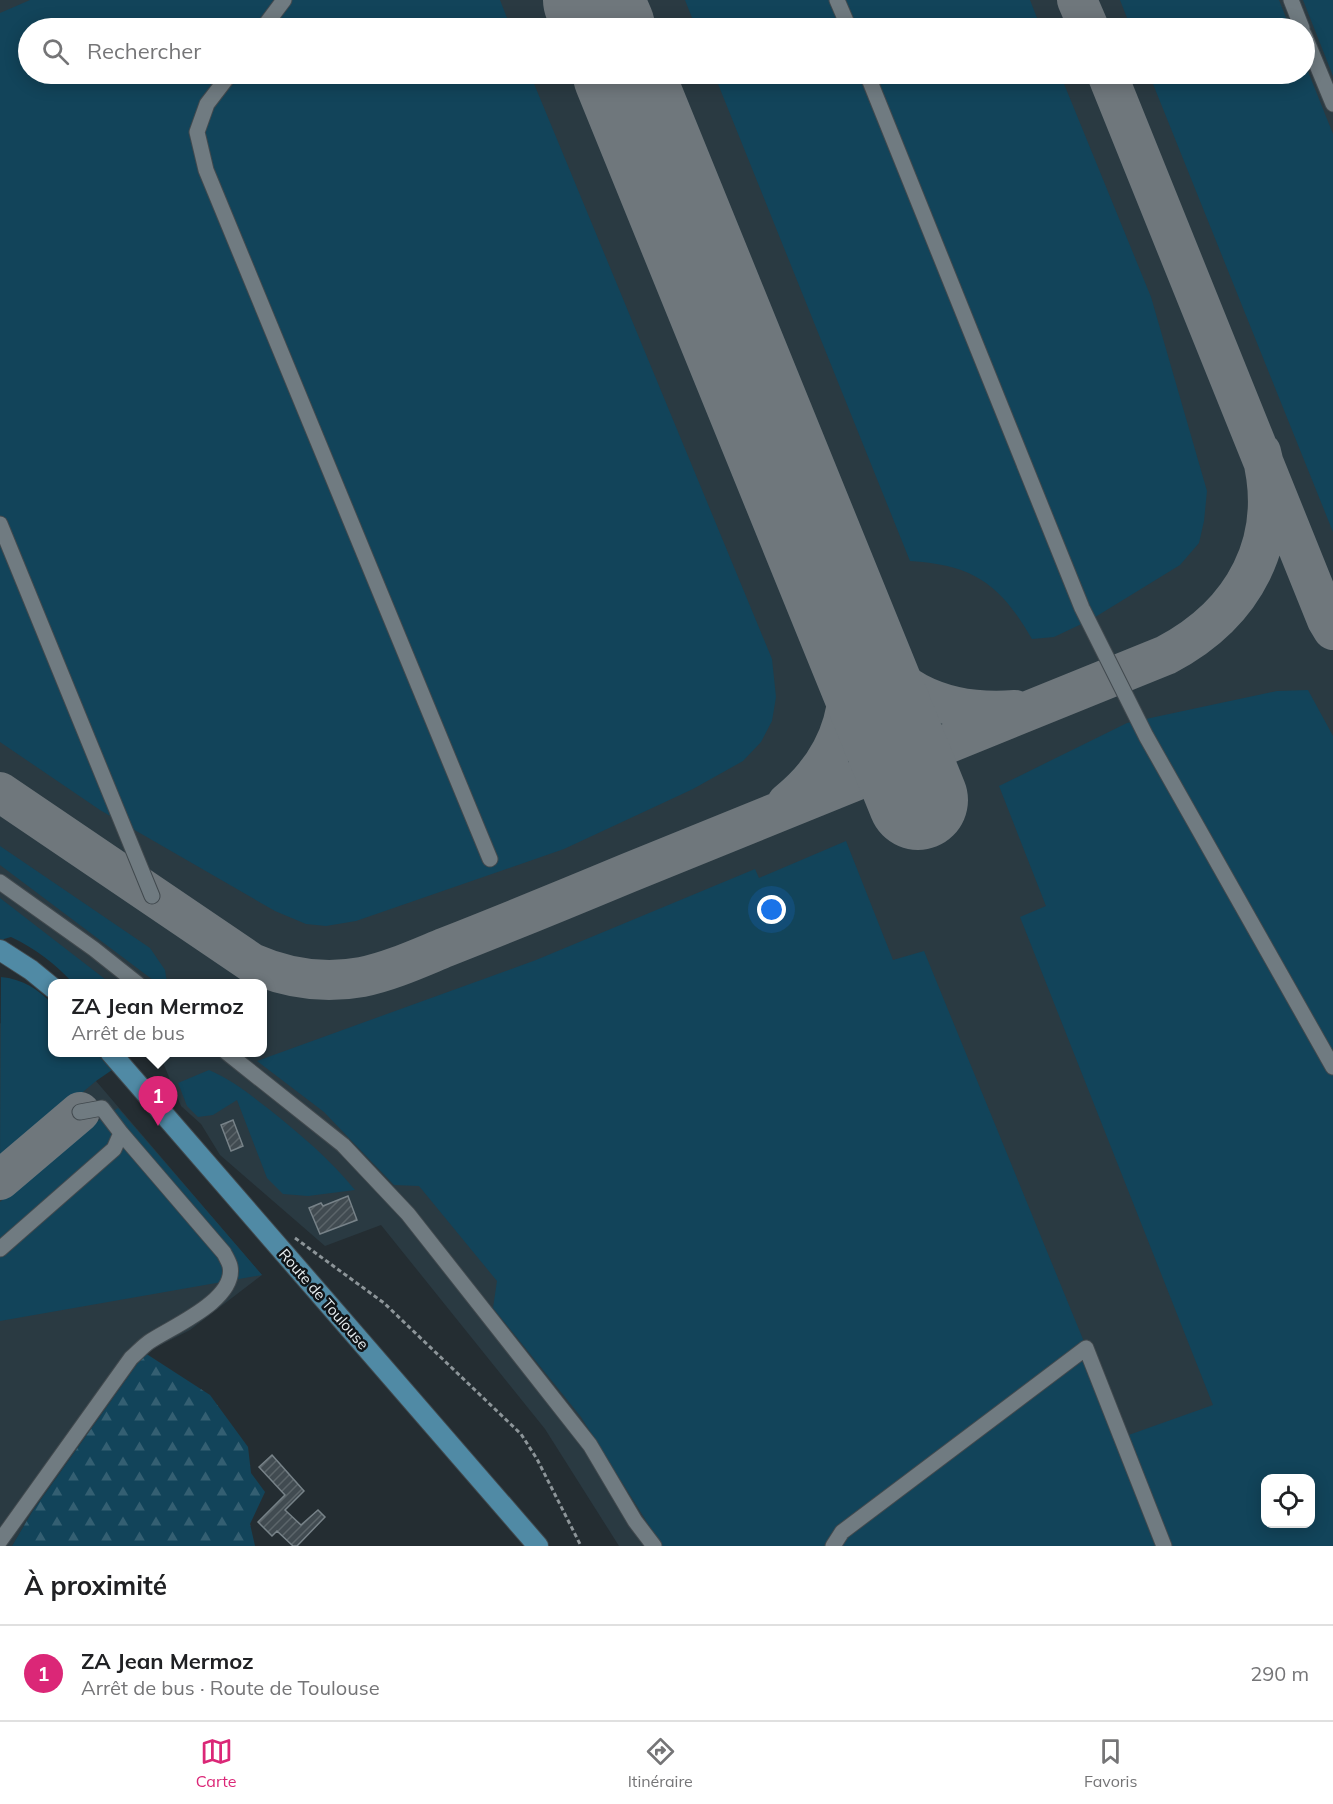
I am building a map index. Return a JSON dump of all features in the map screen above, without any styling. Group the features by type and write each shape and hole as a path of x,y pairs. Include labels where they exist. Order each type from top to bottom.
{"main road":[{"path":"0,950 31,969 48,984"},
{"path":"0,966 31,969"},
{"name":"Route de Toulouse","path":"113,1057 538,1546"}],"lane":[{"path":"270,18 284,0"},
{"path":"837,0 845,18"},
{"path":"1291,0 1298,18"},
{"path":"1315,59 1333,104"},
{"path":"222,84 207,104 197,132 206,170 490,860"},
{"path":"871,84 1082,608 1146,736 1333,1066"},
{"path":"0,524 152,896"},
{"path":"0,882 132,979"},
{"path":"231,1057 343,1145 408,1214 590,1445 635,1521 654,1546"},
{"path":"0,1541 131,1358 147,1343 203,1310 224,1288 229,1278 230,1266 224,1253 102,1108 80,1112"},
{"path":"0,1249 114,1149 122,1133"},
{"path":"833,1546 842,1532 1086,1348 1164,1546"}],"path":[{"path":"291,1236 384,1303 521,1434 537,1459 581,1546"}],"shaded area":[{"path":"0,0 1333,0 1333,1546 619,1546 545,1429 381,1225 325,1246 220,1155 201,1124 181,1106 161,1057 267,1057 267,979 96,979 0,905"},
{"path":"0,1023 48,1049 48,1057 60,1057 96,1081 262,1275 190,1330 145,1353 32,1512 12,1546 0,1546"}],"green space":[{"path":"30,0 500,0 507,18 18,18 18,84 534,84 772,659 776,697 772,721 761,742 743,761 693,789 564,849 356,921 326,926 306,924 275,911 100,810 0,742 0,13"},
{"path":"685,0 1030,0 1037,18 692,18"},
{"path":"1120,0 1279,0 1286,18 1127,18"},
{"path":"1303,0 1333,0 1333,76 1315,30 1315,18 1310,18"},
{"path":"718,84 1064,84 1151,297 1207,491 1199,543 1180,565 1092,619 1054,637 1032,639 1008,604 983,581 952,567 910,561"},
{"path":"1153,84 1313,84 1333,134 1333,532"},
{"path":"1308,690 1333,736 1333,1546 662,1546 581,1417 493,1308 497,1281 419,1186 394,1185 324,1112 257,1061 536,960 755,869 759,878 846,841 893,960 924,951 1123,1437 1213,1405 1020,917 1046,906 999,786 1127,723 1277,691"},
{"path":"0,846 150,948 165,970 166,979 152,979 0,865"},
{"path":"0,898 105,979 69,979 29,946 11,937 4,939 0,944"},
{"path":"1,977 30,986 48,1000 48,1057 100,1057 112,1070 0,1162"},
{"path":"209,1070 241,1088 282,1119 325,1158 355,1190 308,1196 283,1194 267,1178 237,1100 213,1115 198,1117 187,1106 178,1083"},
{"path":"118,1108 262,1275 0,1321 0,1202 78,1134"},
{"path":"145,1353 210,1395 248,1447 251,1473 265,1492 250,1524 255,1546 12,1546 32,1512"}],"building":[{"path":"233,1120 243,1146 231,1151 221,1125"},
{"path":"348,1196 357,1220 320,1234 309,1208 321,1203 323,1206"},
{"path":"272,1455 304,1491 285,1510 301,1525 318,1510 325,1517 297,1546 293,1546 277,1531 272,1536 258,1522 285,1495 259,1467"}],"taxiway":[{"path":"1077,0 1085,18"},
{"path":"1111,84 1333,630"},
{"path":"0,792 252,963 279,973 306,979 334,980 362,977 415,960 1166,655 1193,638 1217,618 1237,596 1252,571 1262,544 1267,515 1267,484 1261,452"},
{"path":"847,624 880,665 918,693 962,708 987,711 1015,710"},
{"path":"787,803 823,765 835,744 843,722 850,676 847,624"},
{"path":"0,1180 80,1112"}],"runway":[{"path":"593,0 601,18"},
{"path":"627,84 918,800"}],"place":[{"name":"ZA Jean Mermoz","path":"158,1126"}]}
